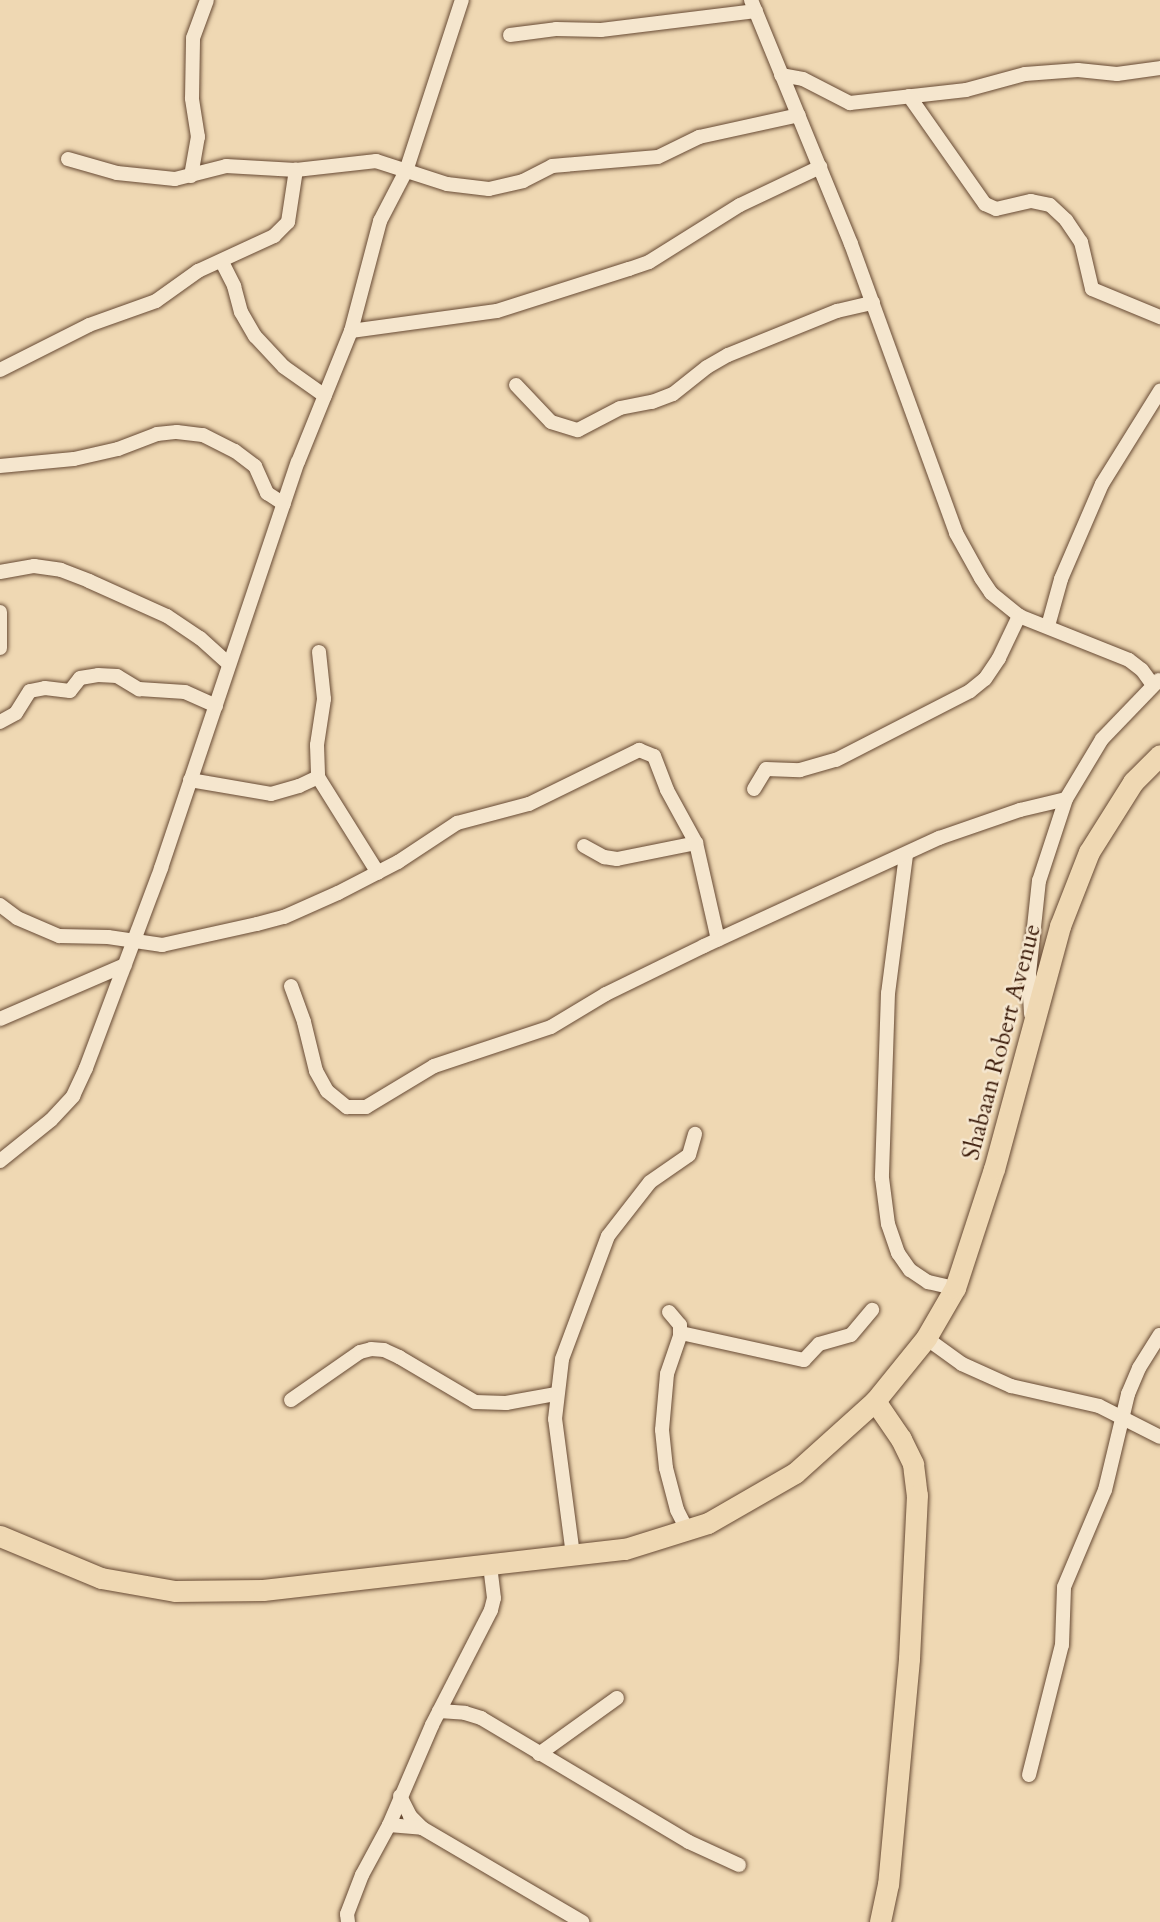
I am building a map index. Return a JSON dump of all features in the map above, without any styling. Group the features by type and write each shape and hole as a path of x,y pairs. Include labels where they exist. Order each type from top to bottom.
{"main road":[{"name":"Shabaan Robert Avenue","path":"0,1536 101,1578 175,1591 263,1590 625,1549 708,1523 795,1473 875,1401 920,1346 955,1289 994,1168 1060,926 1089,852 1133,782 1160,755"},
{"path":"875,1401 901,1438 913,1464 917,1495 909,1660 888,1884 880,1922"}],"street":[{"path":"191,176 198,137 192,98 193,38 207,0"},
{"path":"0,1161 51,1120 73,1096 133,943 284,504 351,331 380,220 406,171 462,0"},
{"path":"510,36 556,29 601,30 754,6 873,303 956,533 991,593 1019,617 1048,626 1129,660 1157,682 1102,739 1066,799 1039,881 1029,974 1031,1027"},
{"path":"781,75 803,79 843,102 966,90 1025,74 1078,70 1116,74 1160,68"},
{"path":"909,96 985,204 996,209 1031,201 1050,205 1066,220 1081,242 1092,289 1160,317"},
{"path":"68,159 117,173 149,178 191,176 226,166 296,170 376,161 447,184 489,189 523,181 552,166 658,157 699,137 799,115"},
{"path":"351,331 497,311 629,269 649,262 740,205 820,167"},
{"path":"0,370 89,325 156,301 198,271 222,262 284,229 288,222 296,170"},
{"path":"222,262 234,286 241,312 255,336 284,367 325,396"},
{"path":"516,385 551,422 578,430 620,408 652,402 673,394 707,367 740,350 837,311 873,303"},
{"path":"1048,626 1065,568 1102,484 1160,391"},
{"path":"0,466 107,452 157,435 177,432 203,435 235,451 255,466 267,493 284,504"},
{"path":"0,572 34,566 61,570 167,616 200,638 229,664"},
{"path":"0,612 0,648"},
{"path":"754,789 766,769 800,770 836,760 970,691 985,679 999,658 1019,617"},
{"path":"319,652 324,699 317,745 318,777 378,873"},
{"path":"0,722 16,713 30,691 45,688 70,691 80,678 98,675 117,676 139,689 185,692 216,706"},
{"path":"0,905 18,918 59,936 108,937 133,943 172,944 284,917 378,873 457,823 529,804 639,750 654,756 673,802 696,843 718,940"},
{"path":"190,780 271,794 292,789 318,777"},
{"path":"291,986 304,1022 316,1071 327,1091 347,1107 366,1107 444,1062 463,1054 492,1049 551,1027 606,994 718,940 974,824 1066,799"},
{"path":"584,846 604,857 617,859 696,843"},
{"path":"906,855 888,993 882,1178 888,1224 898,1253 910,1270 928,1282 955,1289"},
{"path":"0,1019 125,965"},
{"path":"573,1555 555,1419 562,1359 608,1236 650,1182 689,1155 695,1134"},
{"path":"681,1333 804,1360 819,1344 851,1335 872,1310"},
{"path":"668,1312 678,1321 681,1333 667,1374 662,1430 666,1468 677,1510 687,1530"},
{"path":"1029,1775 1062,1645 1064,1587 1105,1490 1123,1416 1139,1368 1160,1335"},
{"path":"920,1346 1011,1386 1099,1406 1160,1437"},
{"path":"290,1400 360,1352 371,1349 384,1350 399,1357 475,1402 506,1403 556,1394"},
{"path":"346,1919 366,1866 389,1825 439,1711 491,1610 494,1598 490,1566"},
{"path":"539,1754 617,1698"},
{"path":"439,1711 465,1713 481,1718 689,1842 738,1865"},
{"path":"400,1796 410,1816 422,1828 582,1922"},
{"path":"389,1825 422,1828"}]}
